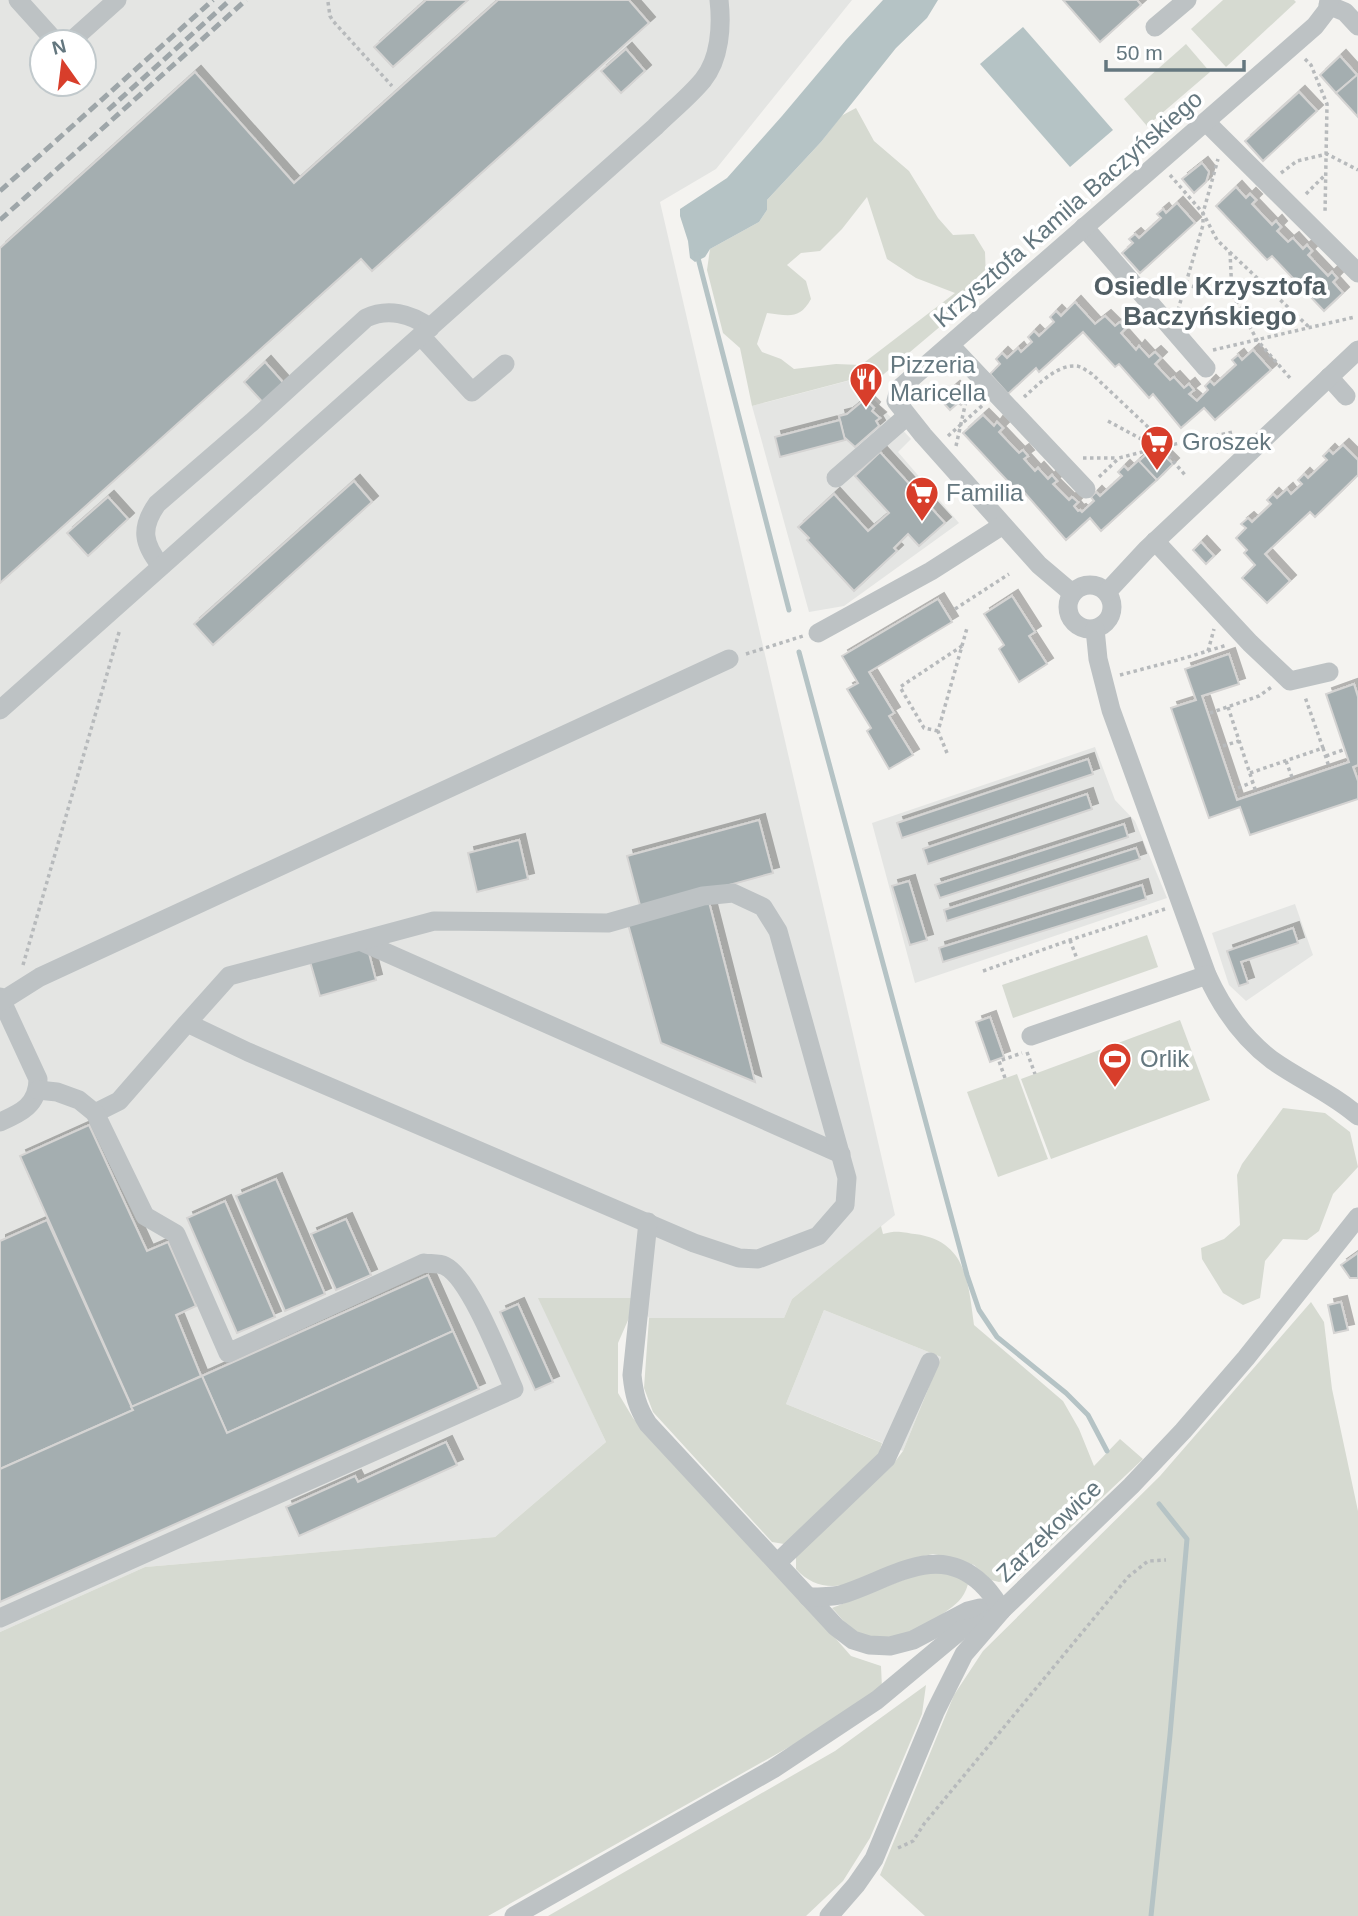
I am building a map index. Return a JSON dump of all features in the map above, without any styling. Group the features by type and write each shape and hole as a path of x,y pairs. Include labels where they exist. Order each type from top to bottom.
{"street":[{"path":"18,0 44,28"},
{"path":"86,28 117,0"},
{"path":"0,710 654,127 703,80 715,59 719,34 719,0"},
{"path":"1155,27 1187,0"},
{"path":"1329,2 1345,12 1358,26"},
{"name":"Krzysztofa Kamila Baczyńskiego","path":"904,412 896,401 899,389 1315,26 1328,9 1329,2"},
{"path":"1206,122 1358,273"},
{"path":"1084,227 1200,361"},
{"path":"161,566 149,548 146,537 149,515 157,504 366,318 376,313 389,312 420,320 425,332 472,392 505,364"},
{"path":"950,345 1086,489"},
{"path":"1107,592 1155,541 1358,350"},
{"path":"1329,377 1346,396"},
{"path":"836,478 904,412 1039,565 1072,593"},
{"path":"818,633 931,571 1003,525"},
{"path":"1155,541 1250,643 1291,677 1329,672"},
{"path":"1096,585 1107,592 1113,603 1109,619 1103,626 1087,629 1072,620 1068,605 1072,593 1078,588 1096,585"},
{"path":"1095,629 1098,659 1111,710 1207,975 1229,1015 1247,1038 1272,1059 1345,1104 1358,1116"},
{"path":"0,1122 21,1113 38,1090 38,1079 1,999 40,977 729,659"},
{"path":"95,1113 119,1101 187,1023 229,976 434,921 608,923 703,896 733,893 763,907 778,931 848,1178 845,1205 818,1236 758,1259 739,1258 694,1243 248,1052 187,1023"},
{"path":"360,941 841,1154"},
{"path":"1029,1043 1207,975"},
{"path":"0,1618 514,1390 476,1306 456,1274 444,1265 424,1263 228,1353 176,1234 145,1216 95,1113 79,1100 57,1092 38,1090"},
{"name":"Zarzekowice","path":"829,1916 856,1885 874,1858 935,1712 964,1654 1002,1610 1183,1432 1246,1358 1358,1217"},
{"path":"648,1222 632,1375 638,1409 648,1424 836,1627 853,1640 869,1645 890,1646 913,1640 968,1611 979,1608 1002,1610"},
{"path":"777,1563 886,1458 930,1362"},
{"path":"808,1597 838,1595 922,1564 940,1564 962,1568 983,1584 1002,1610"},
{"path":"514,1916 773,1769 877,1700 961,1630 980,1626 1002,1610"}],"path":[{"path":"328,2 333,21 392,86"},
{"path":"1301,54 1311,65 1327,104 1325,241"},
{"path":"1172,329 1224,140"},
{"path":"1267,183 1297,161 1327,154 1358,170"},
{"path":"1168,173 1203,213 1217,240 1310,328"},
{"path":"1292,208 1326,173"},
{"path":"1230,252 1233,294 1257,340 1290,378"},
{"path":"1185,285 1233,294"},
{"path":"1200,361 1257,340 1355,317"},
{"path":"1010,409 1056,371 1077,366 1092,374 1167,446"},
{"path":"955,454 974,370"},
{"path":"942,441 996,393"},
{"path":"1108,421 1164,452 1186,476"},
{"path":"1057,459 1119,458 1233,432"},
{"path":"1086,489 1119,458"},
{"path":"955,609 1009,574"},
{"path":"1208,651 1216,621"},
{"path":"23,966 121,627"},
{"path":"947,753 938,732 968,628"},
{"path":"729,659 818,633"},
{"path":"1114,676 1235,642"},
{"path":"938,732 924,728 900,687 962,646"},
{"path":"1210,713 1259,696 1291,677 1329,767"},
{"path":"1228,707 1256,792"},
{"path":"1223,746 1239,741"},
{"path":"1250,773 1323,748"},
{"path":"1326,756 1343,750"},
{"path":"1286,761 1293,780"},
{"path":"1238,788 1253,782"},
{"path":"983,971 1174,907"},
{"path":"1070,940 1077,959"},
{"path":"1005,1078 999,1061 1029,1043"},
{"path":"874,1858 913,1841 924,1824 1128,1577 1148,1561 1166,1560"}],"shaded area":[{"path":"0,0 852,0 716,169 660,202 895,1215 792,1299 784,1318 649,1318 635,1298 539,1298 606,1442 495,1537 145,1567 0,1632"},
{"path":"883,0 938,0 927,18 896,48 821,142 767,200 767,210 759,222 710,249 705,257 695,262 690,258 680,209 727,178"},
{"path":"1223,0 1296,2 1226,67 1191,29"},
{"path":"1023,27 1113,130 1070,167 980,64"},
{"path":"1186,44 1210,72 1147,126 1124,99"},
{"path":"856,108 874,141 909,171 938,218 953,235 974,234 985,252 986,279 979,286 981,292 865,390 854,379 752,406 740,348 723,333 707,270 710,249 759,222 767,210 767,200 821,142 841,116","holes":["867,197 887,259 916,278 955,293 861,365 836,364 794,369 781,359 762,352 757,344 767,313 797,314 811,299 806,281 787,265 801,253 820,251 842,229"]},
{"path":"855,379 911,439 898,452 959,523 844,606 809,612 752,406"},
{"path":"1095,747 1115,800 1135,821 1167,898 915,983 872,823"},
{"path":"1295,904 1313,955 1246,1001 1229,985 1212,933"},
{"path":"1147,935 1158,967 1013,1018 1002,985"},
{"name":"Orlik","path":"1180,1020 1210,1100 1051,1159 1021,1079"},
{"path":"1017,1074 1048,1159 998,1177 967,1092"},
{"path":"1283,1108 1325,1113 1350,1132 1358,1167 1333,1194 1319,1231 1307,1240 1283,1239 1265,1261 1260,1298 1243,1305 1223,1293 1202,1259 1201,1248 1224,1239 1240,1225 1237,1175 1242,1164"},
{"path":"881,1226 883,1234 899,1232 932,1238 955,1255 966,1279 974,1325 1063,1401 1079,1429 1094,1466 1120,1439 1143,1459 1018,1577 999,1582 991,1580 974,1565 933,1554 915,1558 844,1585 818,1584 796,1569 796,1553 891,1467 903,1451 941,1357 824,1310 786,1404 882,1443 877,1461 784,1544 772,1542 653,1412 644,1388 649,1318 784,1318 792,1299"},
{"path":"538,1298 635,1298 618,1343 618,1393 633,1418 851,1656 881,1666 882,1688 823,1728 488,1916 0,1916 0,1632 145,1567 495,1537 606,1442"},
{"path":"1311,1302 1324,1322 1332,1389 1358,1511 1358,1916 925,1916 880,1875 954,1695 983,1651 1160,1476"},
{"path":"824,1310 941,1357 903,1451 786,1404"},
{"path":"937,1572 959,1576 968,1584 962,1598 935,1619 904,1634 872,1637 861,1634 832,1608 913,1576"},
{"path":"926,1685 922,1714 870,1838 843,1881 806,1916 548,1916 835,1751"}],"building":[{"path":"426,0 468,0 393,67 374,47"},
{"path":"498,0 629,0 649,23 372,271 361,259 0,583 0,248 195,72 294,183"},
{"path":"1063,0 1137,0 1141,5 1100,42"},
{"path":"626,49 645,71 621,93 601,71"},
{"path":"1340,56 1357,75 1336,93 1320,75"},
{"path":"1358,76 1358,117 1336,93"},
{"path":"1299,92 1317,111 1263,161 1245,141"},
{"path":"1202,163 1209,172 1206,182 1194,193 1182,179"},
{"path":"1236,187 1246,198 1250,194 1256,200 1252,204 1272,225 1276,221 1281,227 1277,231 1288,242 1293,238 1303,249 1307,245 1312,251 1308,255 1328,276 1332,272 1337,278 1333,282 1343,293 1324,311 1272,256 1267,260 1216,206"},
{"path":"1177,203 1195,223 1140,273 1122,253 1133,243 1129,239 1135,234 1139,238 1161,218 1157,214 1163,209 1166,213"},
{"path":"1075,302 1095,324 1105,316 1115,326 1120,322 1126,328 1121,333 1136,350 1139,346 1149,357 1155,352 1161,358 1155,364 1170,380 1174,377 1184,388 1189,384 1194,390 1189,394 1197,401 1208,390 1205,386 1210,381 1214,385 1236,365 1232,360 1238,355 1242,360 1253,350 1271,370 1215,420 1204,408 1181,428 1153,394 1149,398 1119,364 1115,367 1083,332 1039,372 1036,368 1008,394 990,374 1000,364 996,359 1002,353 1007,358 1018,348 1021,352 1032,342 1028,337 1034,331 1039,336 1054,322 1050,317 1056,311 1061,316"},
{"path":"265,362 288,388 267,407 244,382"},
{"path":"954,387 966,400 950,410 940,399"},
{"path":"865,399 880,418 876,421 879,426 855,447 844,437 839,416 847,414"},
{"path":"983,415 994,426 997,422 1003,428 999,432 1019,453 1023,450 1028,456 1024,459 1035,471 1038,468 1048,479 1052,475 1057,481 1053,484 1069,500 1072,497 1078,502 1074,506 1078,511 1082,512 1094,501 1091,497 1096,492 1100,496 1122,476 1118,472 1124,466 1128,470 1139,460 1157,480 1101,531 1090,518 1066,540 1018,485 1014,488 963,433"},
{"path":"840,420 845,440 780,457 775,437"},
{"path":"1343,445 1358,460 1358,475 1315,517 1310,512 1265,554 1290,581 1267,603 1242,578 1255,565 1236,538 1246,528 1241,524 1248,518 1252,522 1271,504 1267,500 1273,494 1277,498 1287,489 1291,494 1302,484 1298,480 1304,474 1308,478 1327,460 1323,456 1329,450 1333,454"},
{"name":"Groszek","path":"1150,451 1163,454 1173,464 1157,480 1139,461"},
{"path":"880,452 945,523 919,546 908,534 894,548 897,551 854,591 798,527 834,494 868,531 889,513 855,476"},
{"path":"354,481 372,502 213,645 194,624"},
{"path":"108,497 128,519 88,556 67,533"},
{"path":"1201,542 1214,556 1206,564 1193,550"},
{"path":"1012,596 1035,632 1029,636 1047,664 1019,682 999,649 1004,645 984,614"},
{"path":"938,599 952,622 869,672 894,713 889,716 913,755 889,769 867,731 871,728 847,689 858,683 842,656"},
{"path":"1229,654 1239,684 1202,696 1237,800 1349,762 1326,694 1354,684 1358,697 1358,765 1353,767 1358,781 1358,799 1250,835 1240,807 1209,818 1171,708 1196,700 1185,669"},
{"path":"1088,759 1093,774 902,838 897,823"},
{"path":"1087,794 1092,809 928,864 923,849"},
{"path":"759,820 773,873 641,909 627,856"},
{"path":"1124,824 1128,837 940,898 935,885"},
{"path":"519,840 528,879 477,892 468,853"},
{"path":"1136,848 1140,859 947,921 944,910"},
{"path":"909,881 927,940 910,945 892,886"},
{"path":"1142,885 1146,899 943,962 939,948"},
{"path":"709,902 755,1082 661,1043 628,924"},
{"path":"1293,928 1298,943 1241,962 1248,983 1239,986 1227,951"},
{"path":"366,942 376,980 320,996 309,958"},
{"path":"990,1017 1004,1057 990,1062 976,1022"},
{"path":"89,1125 147,1251 168,1242 196,1306 176,1315 201,1376 132,1407 20,1156"},
{"path":"276,1179 325,1294 285,1311 236,1196"},
{"path":"225,1201 275,1317 237,1333 187,1218"},
{"path":"346,1219 371,1275 336,1290 311,1234"},
{"path":"47,1220 133,1410 0,1469 0,1241"},
{"path":"1358,1253 1358,1278 1350,1278 1341,1265"},
{"path":"428,1275 453,1331 227,1433 202,1376"},
{"path":"1341,1302 1348,1330 1334,1333 1328,1305"},
{"path":"518,1304 553,1382 535,1390 500,1312"},
{"path":"453,1331 479,1389 0,1602 0,1469 202,1376 227,1433"},
{"path":"446,1442 457,1465 299,1536 286,1507 355,1476 358,1482"}],"waterway":[{"path":"697,254 789,610"},
{"path":"799,652 967,1275 979,1310 997,1337 1066,1393 1088,1415 1107,1451"},
{"path":"1151,1916 1187,1539 1159,1504"}],"railway":[{"path":"0,191 213,0"},
{"path":"108,110 230,0"},
{"path":"0,220 246,0"}],"place":[{"name":"Pizzeria Maricella","path":"866,409"},
{"name":"Groszek","path":"1157,472"},
{"name":"Familia","path":"922,523"},
{"name":"Orlik","path":"1115,1089"}],"district":[{"name":"Osiedle Krzysztofa Baczyńskiego","path":"1210,301"}]}
